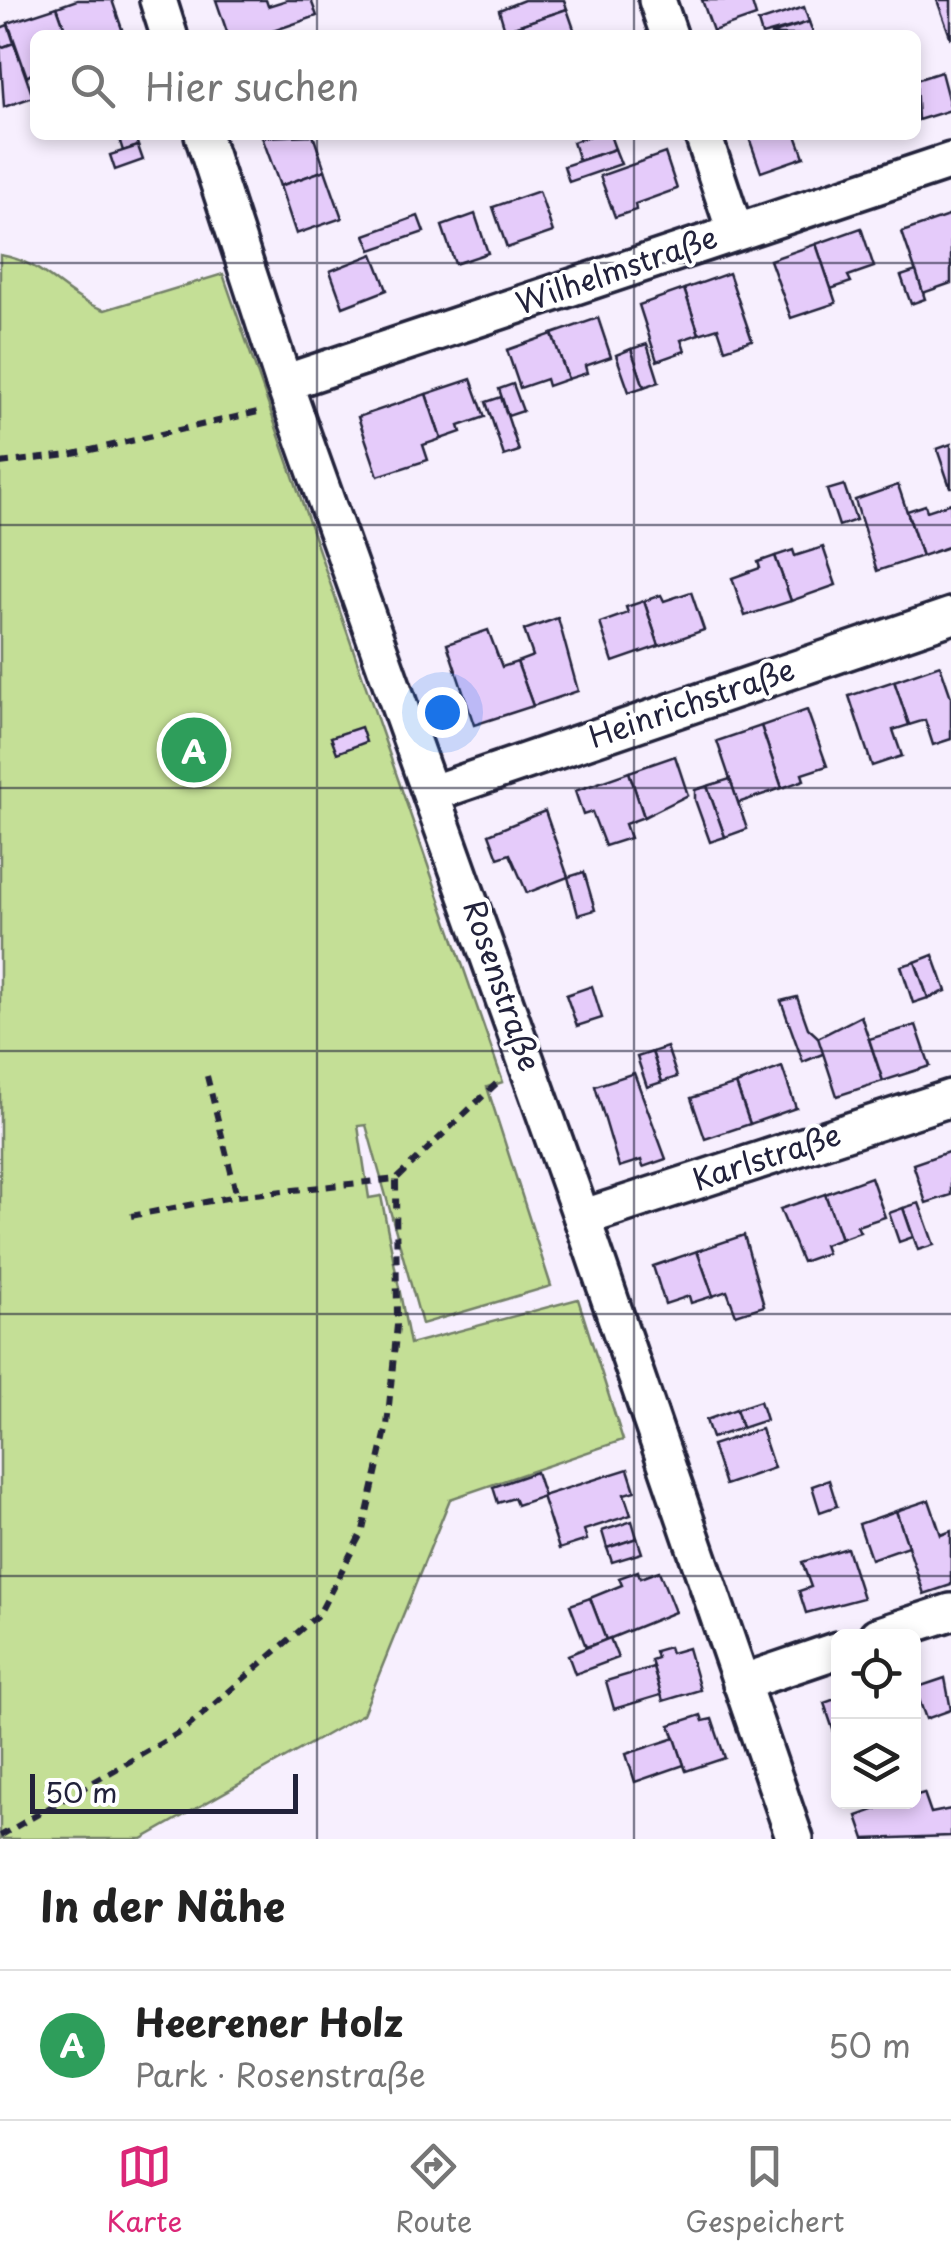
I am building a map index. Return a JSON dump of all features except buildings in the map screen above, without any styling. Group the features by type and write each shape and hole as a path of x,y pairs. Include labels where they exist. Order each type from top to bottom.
{"street":[{"path":"158,0 168,30"},
{"path":"657,0 667,30"},
{"name":"Rosenstraße","path":"204,140 288,394 526,1056 795,1839"},
{"path":"705,140 736,231"},
{"name":"Wilhelmstraße","path":"288,394 736,231 951,161"},
{"name":"Heinrichstraße","path":"433,793 951,616"},
{"name":"Karlstraße","path":"582,1218 951,1098"},
{"path":"899,1629 951,1612"},
{"path":"741,1682 831,1652"}],"path":[{"path":"0,463 69,455 288,394"},
{"path":"131,1216 237,1196 396,1180 526,1056"},
{"path":"206,1076 237,1196"},
{"path":"0,1836 184,1730 319,1614 363,1530 387,1426 398,1325 396,1180"}],"green space":[{"path":"0,255 31,265 77,297 105,310 223,274 503,1082 487,1087 551,1286 422,1324 366,1125 358,1126 369,1198 381,1196 410,1344 578,1299 623,1440 450,1499 363,1714 142,1839 0,1839"}],"place":[{"name":"Heerener Holz","path":"194,750"}]}
